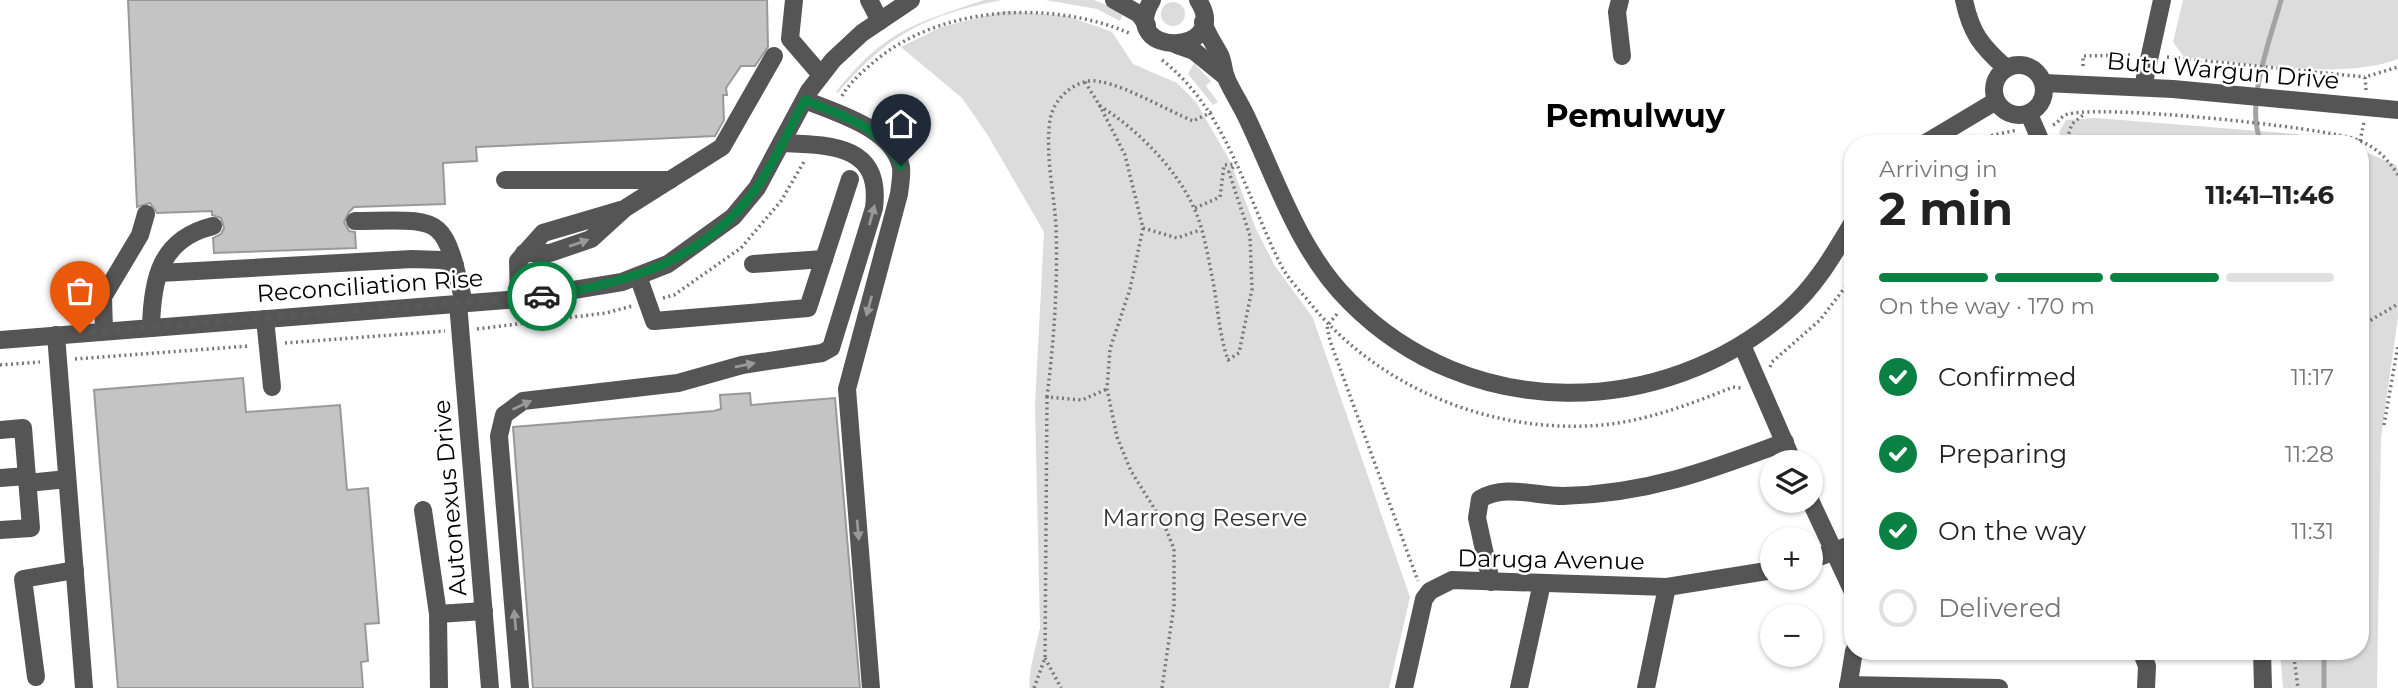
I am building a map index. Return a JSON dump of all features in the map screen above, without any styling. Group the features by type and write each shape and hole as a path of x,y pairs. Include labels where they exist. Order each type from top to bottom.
{"street":[{"path":"794,0 790,39 821,75"},
{"path":"869,0 880,20"},
{"name":"Reconciliation Rise","path":"0,340 519,299 578,291 638,276 668,264 733,217 757,188 805,100 833,60 880,20 911,0"},
{"path":"1114,0 1139,14 1143,32 1158,40 1194,51 1226,77"},
{"path":"1143,32 1152,0"},
{"path":"1620,0 1617,12 1622,56"},
{"path":"1964,0 1969,27 1987,52 2006,68"},
{"path":"2143,87 2162,0"},
{"path":"1177,45 1194,38 1201,7"},
{"path":"1201,7 1222,58 1226,77 1247,116 1285,205 1322,270 1350,302 1398,342 1436,365 1472,380 1519,391 1552,395 1613,392 1661,381 1742,345 1797,300 1824,269 1844,237"},
{"path":"519,299 518,261 543,233 624,209 722,147 774,56"},
{"path":"2014,64 2033,68 2044,83 2042,101 2029,114 2010,114 1996,101 1994,83 2006,68 2014,64"},
{"name":"Butu Wargun Drive","path":"2044,83 2173,89 2398,110"},
{"path":"805,100 875,132 891,146 901,166 899,194 846,389 871,688"},
{"path":"1939,135 1996,101"},
{"path":"2029,114 2038,135"},
{"path":"520,688 499,436 504,415 523,401 678,383 742,365 822,353 831,348 874,208 877,188 871,170 859,157 831,145 781,143"},
{"path":"638,276 654,321 808,308 850,179"},
{"path":"505,180 670,180"},
{"path":"104,331 103,297 140,235 146,214"},
{"name":"Autonexus Drive","path":"355,221 423,220 442,231 450,244 461,303 460,330 490,688"},
{"path":"151,328 151,292 175,243 194,230 213,226"},
{"path":"160,273 412,259 441,260 455,265"},
{"path":"753,264 824,259"},
{"path":"265,318 272,387"},
{"path":"56,335 84,688"},
{"path":"1742,345 1788,450"},
{"path":"0,430 23,428 32,528 0,530"},
{"path":"1491,582 1477,518 1480,499 1490,494 1500,490 1547,496 1599,495 1635,490 1717,469 1785,442"},
{"path":"0,478 67,479"},
{"path":"423,510 438,614 439,688"},
{"path":"1816,513 1844,574"},
{"path":"1823,556 1844,548"},
{"path":"36,677 23,579 75,570"},
{"name":"Daruga Avenue","path":"1424,600 1430,591 1452,580 1667,587 1760,572"},
{"path":"1519,688 1542,583"},
{"path":"1646,688 1667,587"},
{"path":"1404,688 1424,600"},
{"path":"438,614 484,611"},
{"path":"1852,660 1848,687 1999,688"},
{"path":"2145,660 2146,688"},
{"path":"2262,660 2263,688"}],"path":[{"path":"1019,5 1092,16 1119,27 1143,32"},
{"path":"833,112 845,90 863,71 911,35 939,21 995,8"},
{"path":"1156,55 1181,75 1212,112 1257,217 1285,272 1328,326 1368,360 1452,406 1543,426 1586,426 1650,416 1733,387 1745,388 1767,376 1772,362 1820,320 1844,289"},
{"path":"2250,65 2365,77"},
{"path":"1034,688 1045,658 1047,397 1057,284 1056,224 1049,169 1050,119 1066,91 1085,82 1102,81 1193,121 1212,112"},
{"path":"1085,82 1125,155 1143,228 1130,289 1110,349 1107,389 1117,436 1131,471 1164,524 1174,549 1174,605 1162,688"},
{"path":"1100,106 1116,116 1144,142 1171,171 1195,208 1213,283 1219,333 1228,360 1239,353 1252,289 1250,236 1229,172 1236,164"},
{"path":"2069,135 2073,124 2085,113 2174,117 2339,135"},
{"path":"0,365 460,330 606,313 674,295 741,247 781,201 814,144"},
{"path":"2369,146 2379,151 2398,174"},
{"path":"1195,208 1220,197 1224,165 1236,164"},
{"path":"1143,228 1177,238 1200,230"},
{"path":"2369,321 2398,304"},
{"path":"1335,316 1328,326 1330,341 1424,600"},
{"path":"2384,425 2398,345"},
{"path":"1047,397 1082,400 1107,389"},
{"path":"1045,658 1060,688"},
{"path":"2294,660 2298,688"}],"green space":[{"path":"984,0 1002,0 930,20 911,30 874,56 838,93 836,92 870,55 902,32 919,23"},
{"path":"1045,0 1094,0 1124,12 1120,21 1097,9"},
{"path":"2183,0 2398,0 2398,59 2349,69 2321,69 2184,57 2173,42"},
{"path":"1173,2 1182,5 1185,14 1182,23 1173,26 1164,23 1161,14 1164,5"},
{"name":"Marrong Reserve","path":"1005,11 1067,16 1112,32 1133,64 1177,83 1196,102 1230,161 1256,229 1275,266 1313,318 1410,597 1389,688 1030,688 1031,668 1040,628 1035,405 1044,232 987,134 962,98 901,47 941,27"},
{"path":"1194,63 1211,81 1206,86 1218,102 1213,105 1188,74"},
{"path":"2096,118 2301,135 2060,135 2059,132 2066,120"},
{"path":"2369,153 2396,165 2398,170 2398,317 2381,438 2377,688 2283,688 2281,660 2369,660"}],"building":[{"path":"128,0 767,0 768,47 755,66 741,66 726,88 727,95 723,95 724,120 715,136 476,147 477,161 443,163 445,204 354,207 344,222 349,231 355,232 356,248 214,253 213,238 221,234 224,228 221,218 212,215 212,211 157,213 150,203 137,207"},
{"path":"243,378 246,412 340,405 347,490 368,488 379,623 365,624 368,661 361,662 363,688 118,688 94,390"},
{"path":"750,393 751,405 835,398 860,688 533,688 513,427 714,411 721,409 720,395"}],"waterway":[{"path":"2259,135 2257,92 2281,0"},
{"path":"2324,660 2324,688"}],"way so far":[{"path":"80,333 542,296"}],"district":[{"name":"Pemulwuy","path":"1635,116"}],"route":[{"path":"542,296 622,282 668,264 707,238 733,217 757,188 805,100 875,132 891,146 901,166"}]}
